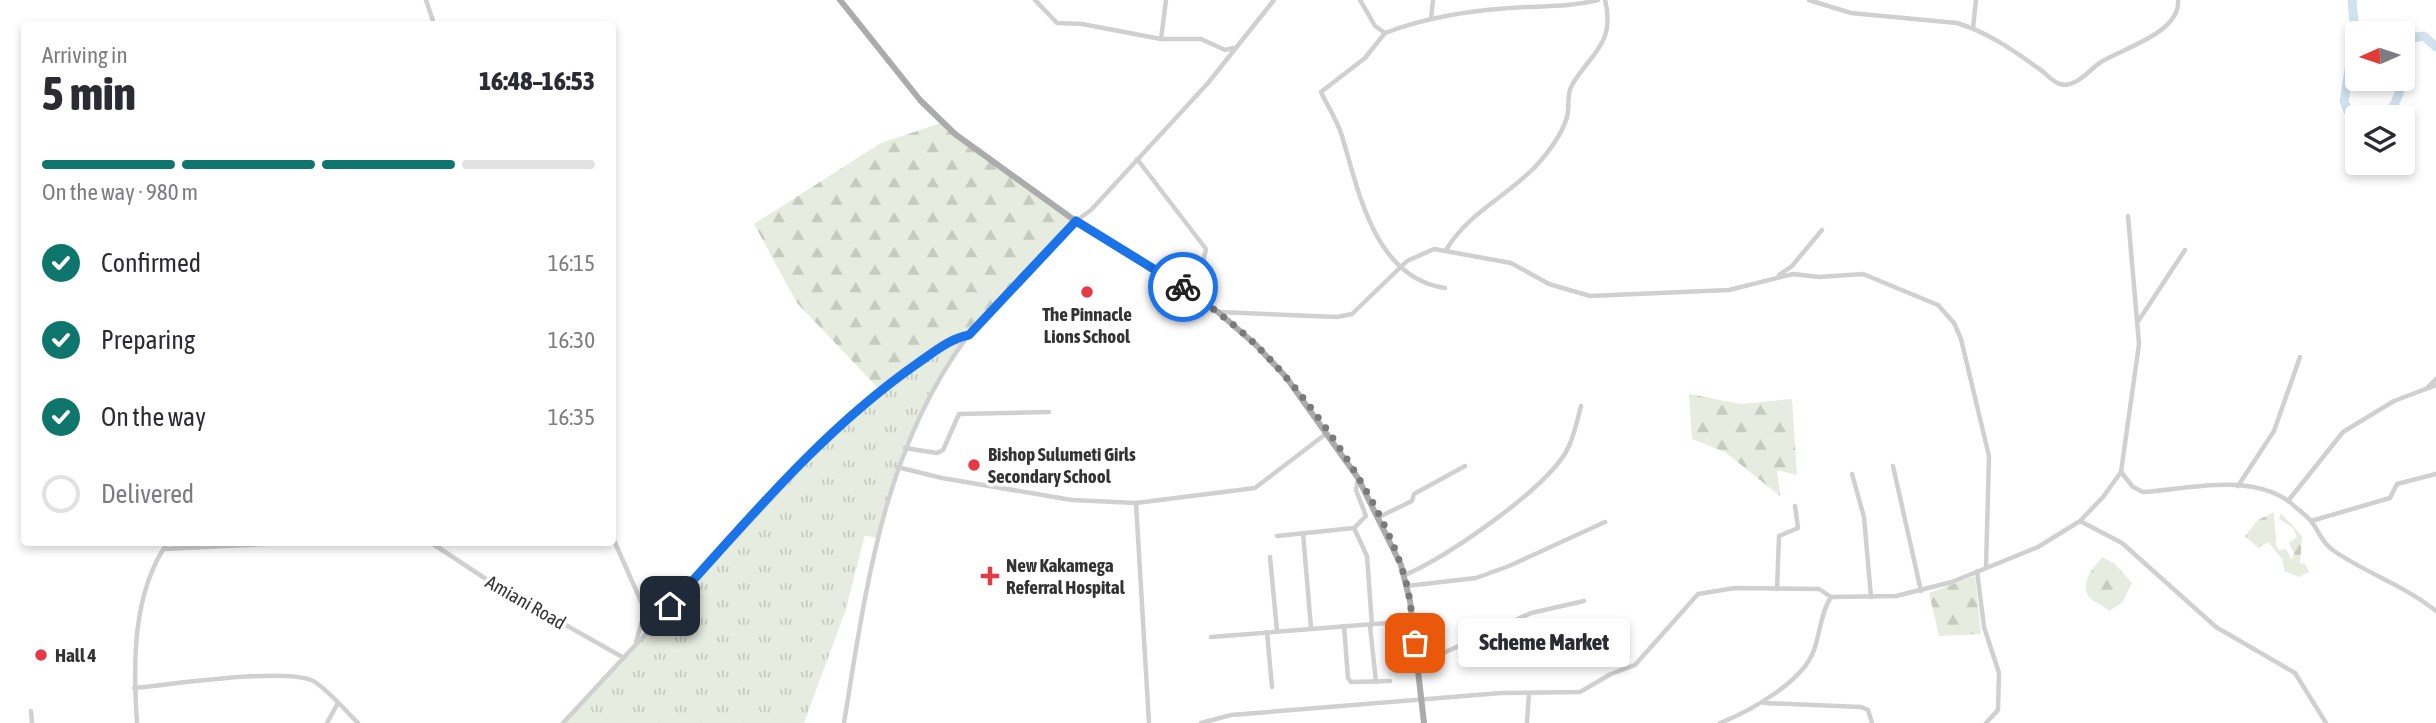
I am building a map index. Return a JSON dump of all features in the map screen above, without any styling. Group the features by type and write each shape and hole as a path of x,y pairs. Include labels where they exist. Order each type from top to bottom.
{"main road":[{"path":"840,0 941,123 1076,221 1218,312 1256,345 1286,377 1358,478 1405,575 1424,723"}],"street":[{"path":"426,0 433,21"},
{"path":"1035,0 1057,23 1082,24 1161,39 1201,39 1225,50 1234,48"},
{"path":"1161,39 1166,0"},
{"path":"844,723 873,557 897,467 933,391 969,335 1208,83 1274,0"},
{"path":"1360,0 1375,26 1385,33"},
{"path":"1431,19 1433,0"},
{"path":"1445,288 1424,285 1401,267 1365,213 1335,117 1321,92 1365,58 1385,33 1431,19 1527,7 1573,6 1598,0"},
{"path":"1446,250 1458,229 1537,166 1560,132 1567,116 1572,85 1584,71 1607,32 1609,19 1605,0"},
{"path":"1809,0 1851,13 1957,23 1973,28 2042,70 2058,84 2067,85 2104,60 2146,42 2174,13 2178,0"},
{"path":"1973,28 1976,0"},
{"path":"1137,159 1206,249 1203,262 1175,282"},
{"path":"1202,723 1231,715 1529,692 1580,692 1611,674 1635,665 1698,594 1735,588 1819,589 1831,597 1871,597 1921,591 2038,547 2080,521 2122,472 2126,418 2138,351 2138,320 2128,216"},
{"path":"1778,275 1791,266 1822,230"},
{"path":"1218,312 1337,317 1352,314 1401,267 1426,251 1446,250 1511,263 1549,284 1590,296 1729,289 1778,275 1832,277 1863,274 1927,299 1938,305 1954,323 1977,397 1989,457 1986,568"},
{"path":"2138,320 2185,250"},
{"path":"563,723 849,415 940,347 957,337 969,335"},
{"path":"2238,486 2274,431 2300,357"},
{"path":"2428,388 2436,379"},
{"path":"2288,501 2343,432 2394,401 2436,385"},
{"path":"1405,575 1458,547 1546,475 1565,454 1581,406"},
{"path":"905,448 937,453 943,450 960,414 1049,412"},
{"path":"897,467 1072,500 1136,503 1255,488 1327,433"},
{"path":"1379,517 1412,501 1414,494 1465,466"},
{"path":"1893,466 1921,591"},
{"path":"2122,472 2133,487 2143,492 2238,486 2263,490 2288,501 2311,521 2321,539 2335,552 2435,609"},
{"path":"1852,474 1864,517 1871,597"},
{"path":"2311,521 2390,498 2397,484 2436,474"},
{"path":"1277,536 1354,528 1366,516 1356,490 1358,478"},
{"path":"1136,503 1149,723"},
{"path":"1777,589 1779,536 1798,528 1795,506"},
{"path":"2080,521 2122,543 2216,627 2295,673 2326,723"},
{"path":"1407,586 1476,578 1509,566 1605,522"},
{"path":"1354,528 1367,556 1376,682"},
{"path":"1303,533 1311,628"},
{"path":"616,545 652,626"},
{"path":"137,723 134,661 145,591 166,546"},
{"path":"164,549 224,546"},
{"name":"Amiani Road","path":"436,546 495,585 624,658"},
{"path":"1270,557 1277,631"},
{"path":"1977,571 1984,626 1999,673 1998,710 1986,723"},
{"path":"1720,723 1763,703 1813,653 1831,597"},
{"path":"1418,665 1531,613 1584,601"},
{"path":"636,643 645,613"},
{"path":"1211,637 1412,621"},
{"path":"1344,626 1348,678 1357,684 1390,681"},
{"path":"1267,632 1272,687"},
{"path":"134,688 286,676 314,681 358,723"},
{"path":"1527,723 1529,692"},
{"path":"327,723 338,703"},
{"path":"1763,703 1861,707 1868,710 1872,723"},
{"path":"31,711 32,723"}],"green space":[{"path":"941,123 1076,221 968,333 879,389 797,303 754,224 881,143"},
{"path":"968,333 932,390 902,452 876,538 865,535 846,609 804,723 563,723 834,431 910,365"},
{"path":"1689,394 1741,404 1792,399 1797,475 1777,470 1780,496 1725,452 1692,439"},
{"path":"2274,512 2276,545 2279,550 2286,549 2292,560 2294,553 2289,543 2297,537 2293,528 2279,519 2281,513 2302,536 2300,563 2305,564 2309,572 2299,577 2285,571 2282,559 2268,542 2258,548 2245,536 2258,520"},
{"path":"2102,557 2115,564 2132,583 2122,603 2109,611 2090,598 2086,587 2088,576"},
{"path":"1975,576 1981,634 1939,636 1929,593"}],"waterway":[{"path":"2346,105 2344,101 2355,34 2352,0"},
{"path":"2415,37 2424,36 2436,47"},
{"path":"2393,105 2400,91"}],"way so far":[{"path":"1183,287 1237,327 1286,377 1358,478 1405,575 1415,643"}],"place":[{"name":"The Pinnacle Lions School","path":"1087,292"},
{"name":"Bishop Sulumeti Girls Secondary School","path":"974,465"},
{"name":"New Kakamega Referral Hospital","path":"990,576"},
{"name":"Scheme Market","path":"1415,643"},
{"name":"Hall 4","path":"41,655"}],"route":[{"path":"670,606 849,415 940,347 957,337 969,335 993,306 1076,221 1183,287"}]}
